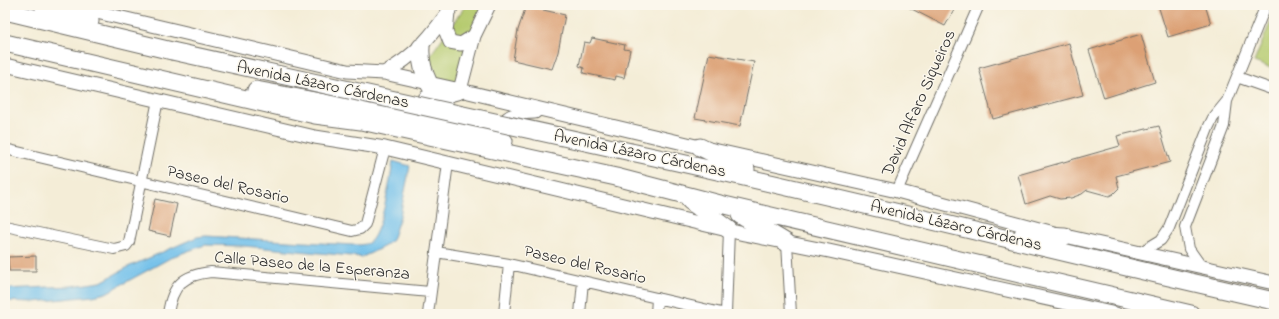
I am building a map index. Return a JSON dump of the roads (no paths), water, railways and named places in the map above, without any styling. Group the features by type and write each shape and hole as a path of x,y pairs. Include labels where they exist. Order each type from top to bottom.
{"highway":[{"path":"43,5 142,35 165,49"},
{"name":"Avenida Lázaro Cárdenas","path":"5,11 165,49 777,184 1274,301"},
{"name":"Avenida Lázaro Cárdenas","path":"5,43 315,115 361,121 616,177 720,204 1191,314"},
{"path":"421,47 421,64 437,96 463,130"},
{"path":"188,85 203,80 331,104 388,111 591,164 616,177"},
{"path":"388,111 460,90"},
{"path":"422,120 437,96"},
{"path":"700,148 777,184"},
{"path":"680,194 729,230"},
{"path":"720,204 787,243"},
{"path":"990,233 1065,236"}],"street":[{"name":"Avenida Lázaro Cárdenas","path":"67,5 347,71 384,73 437,96 460,90 700,148 898,191 1065,236 1274,283"},
{"path":"460,90 474,36 489,5"},
{"name":"David Alfaro Siqueiros","path":"898,191 979,5"},
{"path":"1140,252 1158,243 1165,234 1209,126 1227,101 1266,5"},
{"path":"450,9 446,32 450,42 461,44 474,36"},
{"path":"384,73 401,63 421,47 450,9"},
{"path":"5,65 315,137 385,148 729,230 1111,313"},
{"path":"331,104 348,97 352,92 353,83 347,71"},
{"path":"1237,77 1274,90"},
{"path":"5,226 114,249 120,249 126,246 129,242 158,100"},
{"path":"1201,266 1190,249 1184,227 1224,126 1227,101"},
{"path":"507,142 503,135 502,127 509,116 522,112 555,112"},
{"name":"Paseo del Rosario","path":"5,149 352,230 360,229 365,224 385,148"},
{"path":"428,314 448,163"},
{"path":"726,314 729,230"},
{"path":"787,243 791,314"},
{"name":"Paseo del Rosario","path":"436,252 509,264 726,314"},
{"path":"504,314 509,264"},
{"name":"Calle Paseo de la Esperanza","path":"168,314 169,301 179,284 186,278 196,274 211,272 430,292"},
{"path":"580,314 583,281"},
{"path":"656,314 657,298"}],"water":[{"path":"393,161 410,166 400,216 392,240 385,246 362,257 244,246 205,245 174,256 106,293 93,296 34,302 5,301 5,289 72,286 101,282 128,267 197,237 206,236 353,245 366,244 373,238 381,219 388,192"}]}
